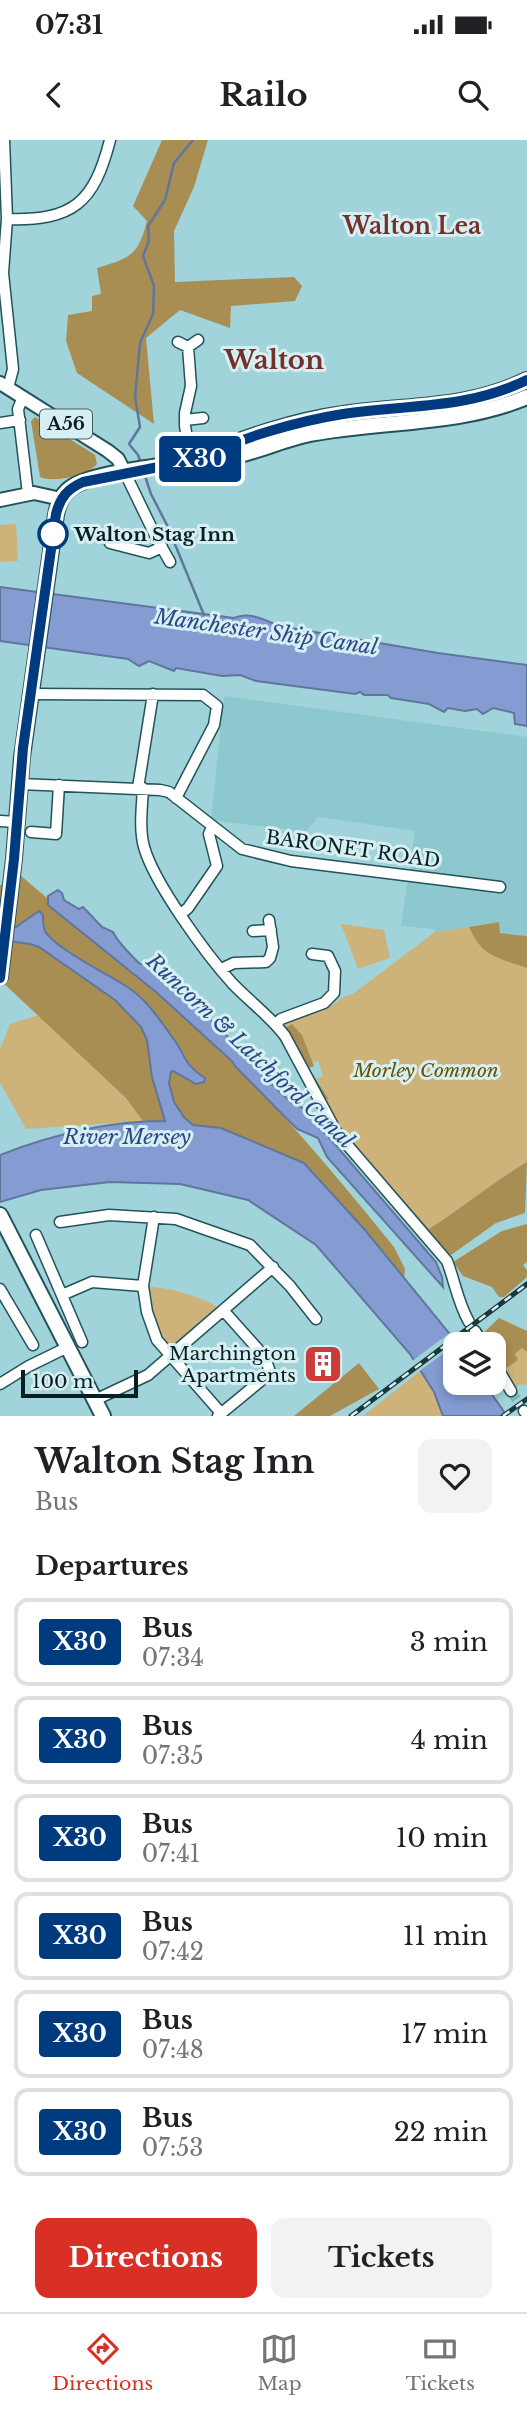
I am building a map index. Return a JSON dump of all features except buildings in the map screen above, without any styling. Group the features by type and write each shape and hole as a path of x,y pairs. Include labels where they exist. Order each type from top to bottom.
{"highway":[{"path":"195,460 243,441 315,419 467,401 505,391 527,380"},
{"path":"0,977 31,688 56,514 67,491 78,484 129,472 195,460 216,459 307,435 344,428 454,417 508,405 527,397"},
{"path":"0,1215 75,1344 103,1416"}],"main road":[{"name":"A56","path":"4,385 108,451 129,472"},
{"path":"0,499 40,493 61,499"}],"street":[{"path":"4,140 3,185 7,219 3,272 13,369 4,385"},
{"path":"7,219 49,216 82,200 97,181 110,140"},
{"path":"195,460 185,420 191,386 183,344 198,340"},
{"path":"23,397 19,409 28,494"},
{"path":"185,420 203,418"},
{"path":"0,423 20,420"},
{"path":"129,472 170,562"},
{"path":"110,543 149,553 162,547"},
{"path":"20,784 141,788 160,790 176,798 214,725 217,706 203,695 31,688"},
{"path":"153,694 141,788 142,818 144,848 162,886 233,984 276,1024 337,1133 447,1261 456,1283 461,1307 475,1332"},
{"path":"30,832 57,834 59,785"},
{"name":"BARONET ROAD","path":"176,798 242,849 291,862 500,887"},
{"path":"0,821 17,822"},
{"path":"181,914 217,866 209,834 212,827"},
{"path":"221,969 233,964 262,963 268,960 273,954 270,925 253,931"},
{"path":"276,1024 281,1019 324,1003 334,993 335,971 328,956 312,954"},
{"path":"60,1222 109,1215 176,1219 250,1245 273,1267 316,1319"},
{"path":"153,1217 143,1286 147,1312 158,1340 219,1414 263,1379 269,1369 265,1357 223,1310"},
{"path":"0,1384 29,1366 75,1344 62,1295 36,1235"},
{"path":"95,1400 148,1375 273,1267"},
{"path":"62,1295 92,1282 143,1286"},
{"path":"2,1295 33,1345"},
{"path":"506,1382 511,1391"}],"shaded area":[{"path":"162,140 208,140 194,187 174,231 175,282 294,277 302,286 295,301 231,306 230,328 180,310 146,338 154,424 77,373 66,341 68,315 92,311 92,296 101,294 97,268 125,258 140,242 147,221 133,206"},
{"path":"35,417 95,455 97,464 86,472 70,477 40,477 31,421"},
{"path":"224,696 527,737 527,936 500,932 499,922 435,932 434,929 401,926 415,831 318,817 305,832 211,820"},
{"path":"20,875 47,898 48,905 171,1004 243,1072 320,1158 394,1247 405,1269 404,1279 365,1230 221,1128 143,1121 125,1097 0,980 0,885 18,889"},
{"path":"499,922 500,933 527,936 527,968 499,959 485,951 469,927"},
{"path":"292,1024 302,1035 314,1066 309,1068 328,1098 323,1102 342,1131 429,1229 527,1162 525,1213 496,1223 451,1255 337,1133 287,1035 285,1028"},
{"path":"527,1224 527,1262 523,1265 527,1270 527,1277 504,1297 499,1297 492,1287 463,1276 453,1262 502,1231"},
{"path":"499,1318 527,1331 527,1352 522,1348 515,1354 518,1360 506,1369 506,1332 484,1332"},
{"path":"359,1363 379,1389 330,1416 294,1416"}],"green space":[{"path":"16,524 18,561 0,562 0,525"},
{"path":"341,924 384,930 390,958 358,969"},
{"name":"Morley Common","path":"469,927 485,951 499,959 527,968 527,1162 429,1229 342,1131 322,1101 328,1098 317,1079 323,1076 318,1061 313,1063 302,1035 291,1024 285,1028 285,1021 333,1005 341,998 354,993 435,932"},
{"path":"42,1014 125,1097 143,1121 26,1129 0,1083 0,1049 10,1024"},
{"path":"143,1286 184,1293 223,1310 171,1355 158,1340"},
{"path":"522,1348 527,1352 527,1385 520,1384 511,1391 506,1383 506,1369 518,1360 515,1354"},
{"path":"420,1371 434,1392 444,1416 363,1416"}],"water":[{"name":"Manchester Ship Canal","path":"0,587 234,618 245,615 279,626 527,665 527,726 515,724 514,713 493,708 483,714 477,709 465,711 448,708 444,712 429,704 391,698 388,695 364,695 360,692 355,694 256,681 240,675 222,676 176,668 174,671 149,661 139,666 128,659 0,641"},
{"path":"58,890 64,900 79,909 83,907 102,927 113,932 121,945 140,964 151,963 149,967 196,1005 264,1077 293,1104 308,1113 436,1262 443,1287 327,1157 318,1138 297,1129 233,1062 156,992 48,905 48,896"},
{"name":"River Mersey","path":"39,911 43,915 43,925 50,938 142,999 175,1041 189,1065 205,1078 204,1082 196,1084 171,1072 169,1083 174,1102 184,1117 193,1125 221,1128 304,1163 365,1230 448,1332 443,1332 443,1395 492,1395 507,1416 443,1416 434,1392 410,1354 316,1245 248,1200 180,1184 110,1182 41,1190 0,1202 0,1155 81,1130 165,1121 152,1077 147,1040 141,1027 115,1000 39,947 0,940 0,924 16,927"}],"pier":[{"path":"443,1338 443,1354 417,1373 411,1362"}],"waterway":[{"path":"141,463 129,444 140,427 135,397 140,343 153,314 154,286 143,256 149,241 148,226 165,200 174,163 193,140"},
{"name":"Manchester Ship Canal","path":"144,473 204,615"}],"tunnel":[{"path":"511,1391 524,1411"}],"railway":[{"path":"351,1416 527,1284"},
{"path":"503,1416 527,1399"}],"bus line":[{"name":"X30","path":"0,978 31,687 56,514 64,495 83,482 199,459 214,451 315,419 467,401 505,391 527,380"}],"place":[{"name":"Walton Stag Inn","path":"53,534"},
{"name":"Marchington Apartments","path":"323,1364"}],"district":[{"name":"Walton Lea","path":"412,226"},
{"name":"Walton","path":"274,360"}],"water label":[{"name":"Runcorn & Latchford Canal","path":"250,1051"}]}
